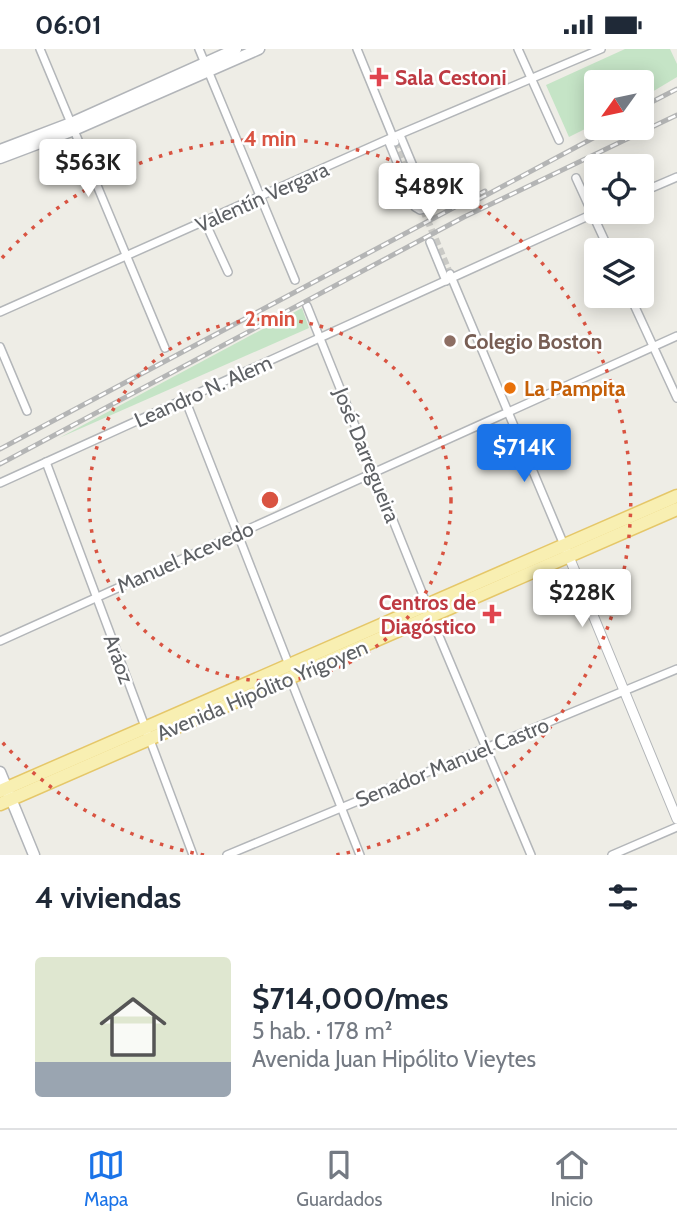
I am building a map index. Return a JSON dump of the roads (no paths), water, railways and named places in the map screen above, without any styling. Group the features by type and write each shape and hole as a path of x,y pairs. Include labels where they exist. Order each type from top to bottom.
{"main road":[{"path":"206,68 236,49"},
{"path":"0,158 206,68 259,49"},
{"path":"0,150 72,127"},
{"name":"Avenida Hipólito Yrigoyen","path":"4,795 429,611 566,550 677,496"},
{"name":"Avenida Hipólito Yrigoyen","path":"566,550 677,509"},
{"path":"0,772 4,795 34,855"}],"street":[{"path":"40,49 165,348"},
{"path":"199,49 295,280"},
{"path":"357,49 394,139 415,207 424,209 428,202 394,139"},
{"path":"518,49 559,140"},
{"name":"Valentín Vergara","path":"0,312 601,49"},
{"path":"654,187 677,177"},
{"path":"576,178 584,193"},
{"name":"Leandro N. Alem","path":"0,483 584,218"},
{"path":"205,222 228,272"},
{"path":"430,242 510,413 677,819"},
{"name":"José Darregueira","path":"307,306 485,749 531,855"},
{"path":"636,308 677,398"},
{"name":"Manuel Acevedo","path":"0,641 677,336"},
{"path":"0,347 27,411"},
{"path":"186,399 360,855"},
{"name":"Aráoz","path":"46,463 193,855"},
{"name":"Senador Manuel Castro","path":"227,855 677,669"},
{"path":"612,855 677,827"}],"tunnel":[{"path":"395,142 450,274"}],"railway":[{"path":"654,101 677,89"},
{"path":"0,464 464,217 677,115"},
{"path":"479,199 590,140"},
{"path":"0,449 485,191"}],"place":[{"name":"Sala Cestoni","path":"379,77"},
{"name":"Colegio Boston","path":"450,341"},
{"name":"La Pampita","path":"510,388"},
{"name":"Centros de Diagóstico","path":"492,614"}]}
